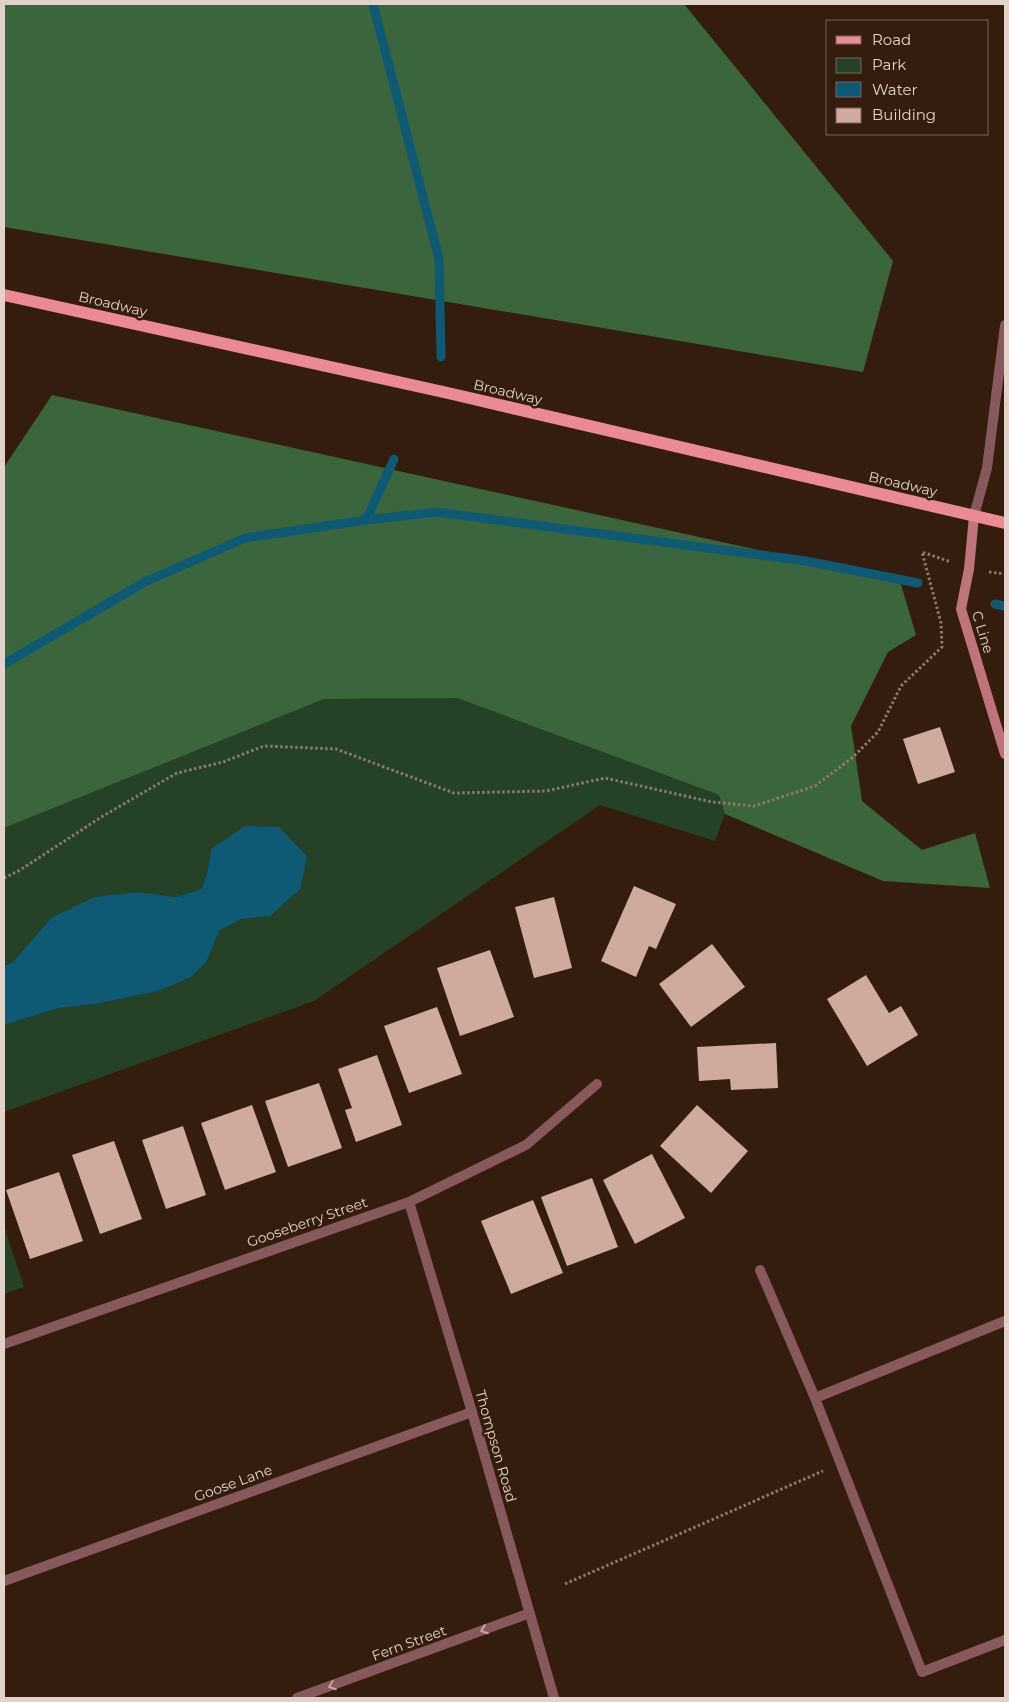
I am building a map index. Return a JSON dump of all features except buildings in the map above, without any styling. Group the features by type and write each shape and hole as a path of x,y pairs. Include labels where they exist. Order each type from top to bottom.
{"main road":[{"name":"Broadway","path":"4,295 457,396 1005,523"}],"street":[{"path":"974,516 987,468 1005,325"},
{"name":"C Line","path":"974,516 969,569 962,609 1005,754"},
{"name":"Gooseberry Street","path":"4,1344 409,1202 526,1145 597,1084"},
{"name":"Thompson Road","path":"409,1202 472,1412 554,1698"},
{"path":"760,1270 815,1398 922,1672 1005,1640"},
{"path":"815,1398 1005,1321"},
{"name":"Goose Lane","path":"4,1581 472,1412"},
{"name":"Fern Street","path":"297,1698 530,1613"}],"path":[{"path":"4,878 20,870 103,816 177,773 223,762 264,746 336,750 454,793 546,790 605,778 712,802 754,806 815,786 852,758 878,732 901,686 942,647 941,623 922,552 969,569"},
{"path":"565,1584 841,1464"}],"green space":[{"path":"4,4 684,4 893,261 863,372 4,227"},
{"path":"52,395 900,581 916,635 888,652 851,726 862,801 922,850 975,833 990,888 883,881 725,814 719,795 457,698 324,699 4,828 4,467"},
{"path":"457,698 719,795 725,814 715,841 600,805 314,1001 4,1112 4,1025 59,1008 95,1004 119,998 207,961 219,931 241,919 270,916 211,849 207,874 201,889 176,897 138,892 51,918 13,962 4,966 4,828 324,699"},
{"path":"4,1226 24,1287 4,1294"}],"water":[{"path":"245,826 279,827 307,856 300,889 270,916 241,919 219,931 207,961 191,977 158,991 95,1004 59,1008 4,1025 4,966 13,962 51,918 95,897 138,892 176,897 201,889 207,874 211,849"}],"waterway":[{"path":"373,4 439,259 441,357"},
{"path":"366,520 394,459"},
{"path":"4,664 145,582 245,538 366,520 437,512 806,561 918,583"},
{"path":"995,604 1005,606"}]}
